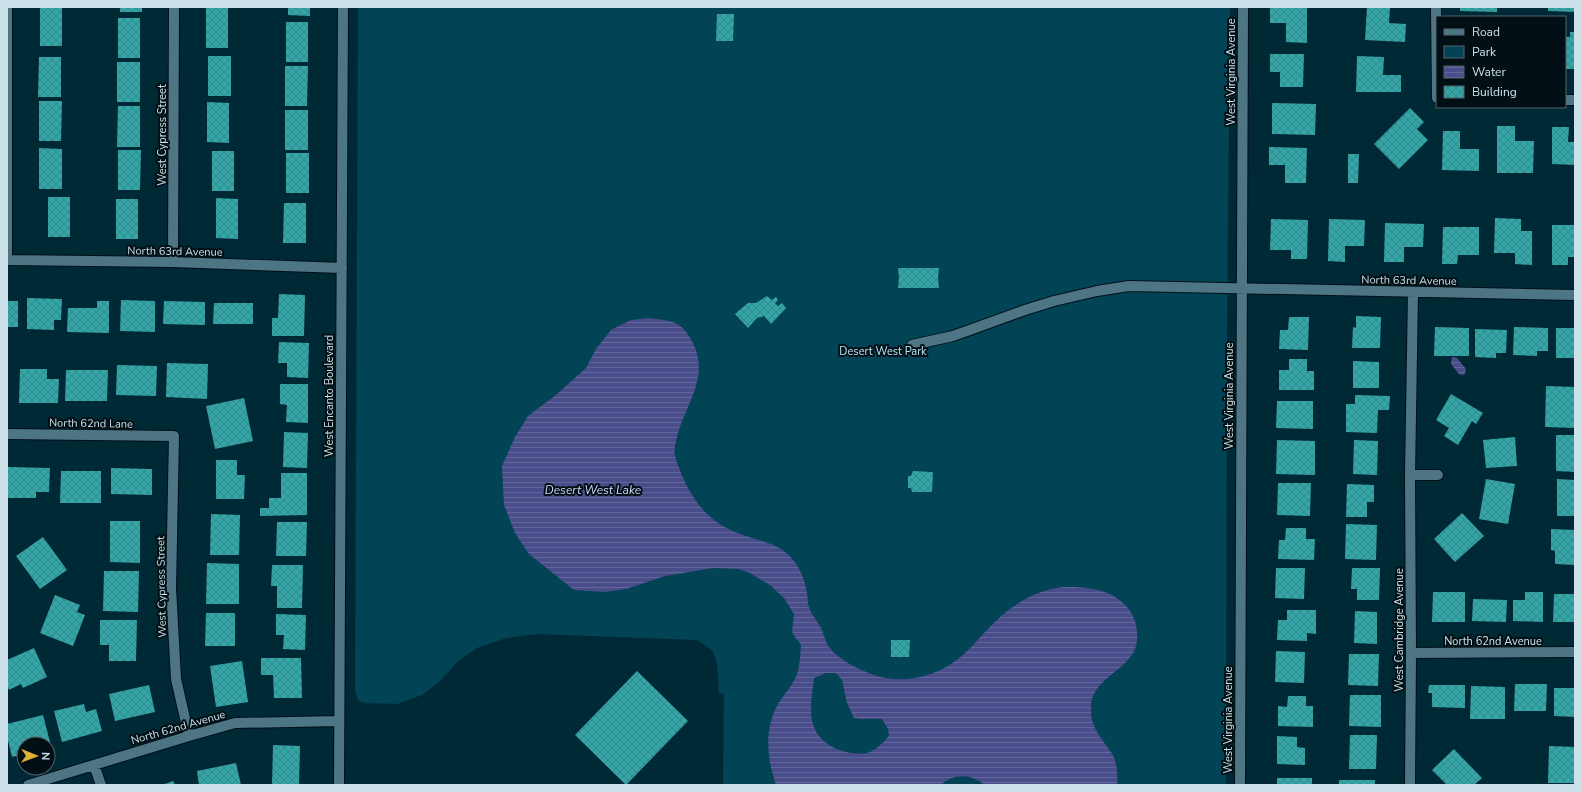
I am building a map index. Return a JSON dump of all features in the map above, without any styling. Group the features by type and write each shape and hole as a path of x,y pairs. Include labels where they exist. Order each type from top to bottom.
{"street":[{"path":"7,7 7,260"},
{"name":"West Cypress Street","path":"173,262 174,7"},
{"name":"West Encanto Boulevard","path":"338,785 343,7"},
{"name":"West Virginia Avenue","path":"1240,785 1243,7"},
{"name":"North 63rd Avenue","path":"7,260 173,262 342,268"},
{"name":"North 63rd Avenue","path":"912,345 953,336 1025,310 1097,291 1129,286 1575,295"},
{"name":"West Cambridge Avenue","path":"1410,785 1412,653 1410,475 1413,292"},
{"name":"North 62nd Lane","path":"7,434 174,436"},
{"name":"West Cypress Street","path":"174,436 171,588 176,679 189,736"},
{"path":"1410,475 1438,475"},
{"name":"North 62nd Avenue","path":"1412,653 1575,652"},
{"name":"North 62nd Avenue","path":"28,785 235,723 339,721"},
{"path":"94,765 101,785"}],"green space":[{"name":"Desert West Park","path":"358,7 1230,7 1227,326 1226,785 723,785 724,694 719,693 717,664 713,651 697,640 537,634 506,638 477,648 459,660 440,681 422,695 397,704 364,703 358,700 355,691"}],"water":[{"name":"Desert West Lake","path":"649,318 675,323 689,335 698,355 698,379 677,437 674,451 685,483 699,505 718,523 743,535 777,547 789,555 796,564 802,576 810,610 820,625 829,647 833,652 849,664 868,673 885,678 907,679 929,675 949,665 962,656 995,622 1014,606 1035,594 1047,590 1081,587 1110,594 1125,605 1132,614 1136,626 1136,645 1132,655 1099,687 1093,696 1091,708 1094,726 1115,759 1117,785 985,785 980,781 963,776 951,778 941,785 776,785 769,757 769,729 777,706 797,675 800,663 801,646 792,631 794,614 784,598 770,585 750,573 739,569 713,568 665,576 626,589 604,592 574,590 529,554 515,533 504,505 502,466 515,437 528,416 556,395 586,368 596,349 611,330 631,320","holes":["826,673 836,673 842,680 847,703 854,718 882,719 888,729 889,736 885,741 870,752 860,754 846,752 832,747 821,738 814,727 811,713 814,678"]},
{"path":"1452,357 1457,358 1466,369 1465,374 1459,374 1451,364"}],"building":[{"path":"40,7 62,7 62,46 40,46"},
{"path":"120,7 142,7 142,12 120,12"},
{"path":"288,7 310,7 310,16 288,15"},
{"path":"1270,7 1307,7 1307,43 1286,42 1286,23 1270,23"},
{"path":"1367,7 1390,7 1389,23 1406,24 1405,42 1365,40"},
{"path":"1460,7 1497,7 1497,12 1460,11"},
{"path":"1548,7 1575,7 1575,12 1548,11"},
{"path":"206,8 228,8 228,48 206,48"},
{"path":"717,14 734,14 733,41 716,41"},
{"path":"118,18 140,18 140,58 118,58"},
{"path":"286,22 308,22 308,62 286,62"},
{"path":"1570,32 1575,32 1575,69 1566,69 1566,37 1570,37"},
{"path":"1270,54 1304,54 1303,87 1280,87 1280,72 1270,72"},
{"path":"208,56 231,56 231,96 208,96"},
{"path":"1357,56 1384,57 1383,75 1401,75 1401,92 1356,92"},
{"path":"39,57 61,57 61,97 38,97"},
{"path":"117,62 140,62 140,102 117,102"},
{"path":"285,66 308,66 307,106 285,106"},
{"path":"39,101 62,101 61,141 39,141"},
{"path":"207,102 229,103 229,143 207,142"},
{"path":"1272,103 1316,104 1315,135 1272,134"},
{"path":"118,106 140,106 140,147 117,147"},
{"path":"1410,108 1424,122 1417,129 1428,140 1399,169 1374,144"},
{"path":"285,110 308,110 308,150 285,150"},
{"path":"1497,126 1515,126 1515,141 1534,141 1533,173 1497,173"},
{"path":"1552,127 1569,127 1568,142 1575,142 1575,165 1552,164"},
{"path":"1443,131 1460,131 1460,149 1479,149 1479,171 1442,170"},
{"path":"1269,147 1307,148 1306,183 1285,183 1285,165 1269,165"},
{"path":"39,148 62,149 62,189 39,189"},
{"path":"118,150 141,150 140,190 118,190"},
{"path":"212,151 234,151 234,191 212,191"},
{"path":"286,153 309,153 309,193 286,193"},
{"path":"1348,154 1359,154 1358,183 1348,183"},
{"path":"48,197 70,197 70,237 48,237"},
{"path":"216,198 238,199 238,239 216,238"},
{"path":"116,199 138,199 138,239 116,239"},
{"path":"284,203 306,203 306,243 283,243"},
{"path":"1495,218 1521,219 1521,231 1532,231 1532,265 1515,264 1515,253 1494,253"},
{"path":"1271,219 1308,220 1307,259 1291,259 1291,250 1270,250"},
{"path":"1329,219 1365,220 1364,246 1345,246 1345,262 1328,261"},
{"path":"1385,223 1424,224 1423,247 1404,247 1404,262 1384,262"},
{"path":"1552,225 1575,225 1575,257 1568,257 1568,265 1552,265"},
{"path":"1443,227 1479,227 1479,255 1458,255 1457,264 1442,264"},
{"path":"898,268 939,268 939,288 898,288"},
{"path":"279,294 305,295 304,336 272,336 272,318 278,318"},
{"path":"767,296 772,300 776,297 778,300 775,303 778,306 782,303 786,308 771,324 764,316 757,318 748,328 735,314 748,303 756,303"},
{"path":"27,298 62,299 61,320 54,320 54,330 27,329"},
{"path":"121,300 155,301 155,332 120,331"},
{"path":"7,301 18,301 18,327 7,327"},
{"path":"97,301 109,301 109,333 67,332 68,308 97,308"},
{"path":"164,301 205,302 205,325 163,324"},
{"path":"214,303 253,303 253,324 213,324"},
{"path":"1356,316 1381,317 1380,348 1352,348 1353,327 1356,328"},
{"path":"1289,317 1309,317 1308,350 1279,349 1280,330 1288,330"},
{"path":"1435,327 1469,328 1469,356 1434,356"},
{"path":"1514,327 1548,328 1548,351 1537,351 1537,356 1513,355"},
{"path":"1556,328 1575,328 1575,358 1556,358"},
{"path":"1475,329 1507,330 1506,353 1496,353 1496,358 1475,357"},
{"path":"279,342 309,343 308,378 287,377 287,363 278,363"},
{"path":"1289,359 1307,359 1307,371 1314,371 1314,390 1279,390 1279,370 1289,370"},
{"path":"1353,361 1379,362 1379,388 1353,388"},
{"path":"167,363 208,364 207,399 166,397"},
{"path":"117,365 157,366 156,396 116,395"},
{"path":"20,369 47,369 47,379 59,379 58,403 19,403"},
{"path":"66,370 108,370 107,401 65,401"},
{"path":"280,384 308,384 308,423 286,422 287,405 280,404"},
{"path":"1546,386 1575,387 1575,428 1545,427"},
{"path":"1451,394 1483,413 1476,424 1472,421 1458,445 1444,436 1449,428 1436,420"},
{"path":"1355,395 1390,396 1389,410 1378,410 1377,433 1346,432 1346,404 1355,404"},
{"path":"244,398 253,441 215,449 206,406"},
{"path":"1277,401 1313,401 1313,429 1276,428"},
{"path":"284,432 308,433 307,468 283,467"},
{"path":"1556,435 1575,435 1575,472 1556,471"},
{"path":"1515,437 1517,466 1486,468 1483,440"},
{"path":"1277,440 1315,441 1315,475 1276,474"},
{"path":"1354,440 1378,441 1377,475 1353,474"},
{"path":"216,460 237,460 237,475 245,475 244,499 216,499"},
{"path":"8,467 50,468 49,492 36,492 36,498 8,498"},
{"path":"111,468 152,469 152,495 111,494"},
{"path":"61,471 101,471 101,503 60,503"},
{"path":"913,471 933,473 932,492 912,492 911,488 908,488 908,476 911,476"},
{"path":"281,473 307,473 307,515 260,516 260,508 269,508 269,498 281,498"},
{"path":"1486,479 1515,484 1508,524 1479,519"},
{"path":"1557,479 1575,480 1575,516 1557,516"},
{"path":"1278,483 1311,483 1310,516 1277,515"},
{"path":"1347,484 1374,485 1374,502 1367,502 1367,517 1346,517"},
{"path":"1462,513 1484,536 1455,562 1434,539"},
{"path":"211,514 240,515 239,555 210,555"},
{"path":"110,521 140,521 140,563 110,562"},
{"path":"277,522 307,522 306,556 276,556"},
{"path":"1346,524 1377,525 1376,560 1345,559"},
{"path":"1286,528 1306,528 1306,539 1315,539 1314,560 1278,559 1279,540 1285,540"},
{"path":"1551,529 1575,530 1575,565 1555,564 1555,551 1551,550"},
{"path":"43,537 67,570 40,589 16,556"},
{"path":"207,563 239,564 239,604 206,604"},
{"path":"272,565 303,565 302,608 277,608 277,586 271,586"},
{"path":"1276,568 1305,568 1304,599 1275,598"},
{"path":"1352,568 1380,568 1379,600 1357,600 1357,589 1351,589"},
{"path":"104,571 139,571 138,612 103,611"},
{"path":"1433,592 1465,592 1465,622 1432,622"},
{"path":"1525,592 1543,592 1543,622 1513,621 1513,600 1525,600"},
{"path":"1554,594 1575,594 1575,622 1553,622"},
{"path":"55,595 80,605 77,612 85,615 73,646 40,633"},
{"path":"1473,599 1507,600 1506,622 1472,621"},
{"path":"1287,610 1316,610 1316,634 1307,633 1307,641 1277,640 1278,620 1287,620"},
{"path":"1355,611 1377,612 1377,644 1354,643"},
{"path":"206,613 235,613 235,646 205,646"},
{"path":"276,614 306,615 305,650 283,649 284,635 276,635"},
{"path":"100,620 137,620 136,661 109,661 109,645 100,645"},
{"path":"891,640 910,640 909,657 891,657"},
{"path":"34,648 47,677 23,688 21,684 9,690 7,686 7,660"},
{"path":"1276,651 1305,652 1304,683 1275,682"},
{"path":"1349,654 1379,654 1378,686 1348,685"},
{"path":"261,658 301,658 302,698 274,698 273,675 261,675"},
{"path":"242,661 248,702 216,707 210,666"},
{"path":"637,671 688,721 626,785 575,735"},
{"path":"1515,684 1547,684 1546,711 1514,711"},
{"path":"149,685 155,712 115,721 109,694"},
{"path":"1429,685 1465,685 1465,708 1432,707 1432,693 1428,693"},
{"path":"1471,686 1505,687 1505,719 1470,719"},
{"path":"1554,688 1574,688 1575,717 1554,716"},
{"path":"1350,695 1381,695 1381,727 1349,726"},
{"path":"1288,696 1306,696 1306,706 1313,706 1313,727 1278,726 1278,706 1287,707"},
{"path":"84,704 86,712 96,709 102,731 62,742 54,711"},
{"path":"43,715 48,736 16,736 16,756 12,757 7,736 7,724"},
{"path":"1350,735 1377,735 1376,769 1349,769"},
{"path":"1277,736 1297,737 1297,747 1305,748 1305,765 1277,764"},
{"path":"273,745 300,746 299,785 272,785"},
{"path":"1549,746 1575,747 1575,783 1548,783"},
{"path":"1454,749 1482,778 1474,785 1447,785 1432,770"},
{"path":"236,763 241,785 199,785 197,771"},
{"path":"1277,778 1312,778 1312,785 1277,785"},
{"path":"1339,780 1375,780 1375,785 1339,785"},
{"path":"173,781 175,785 162,785"}]}
